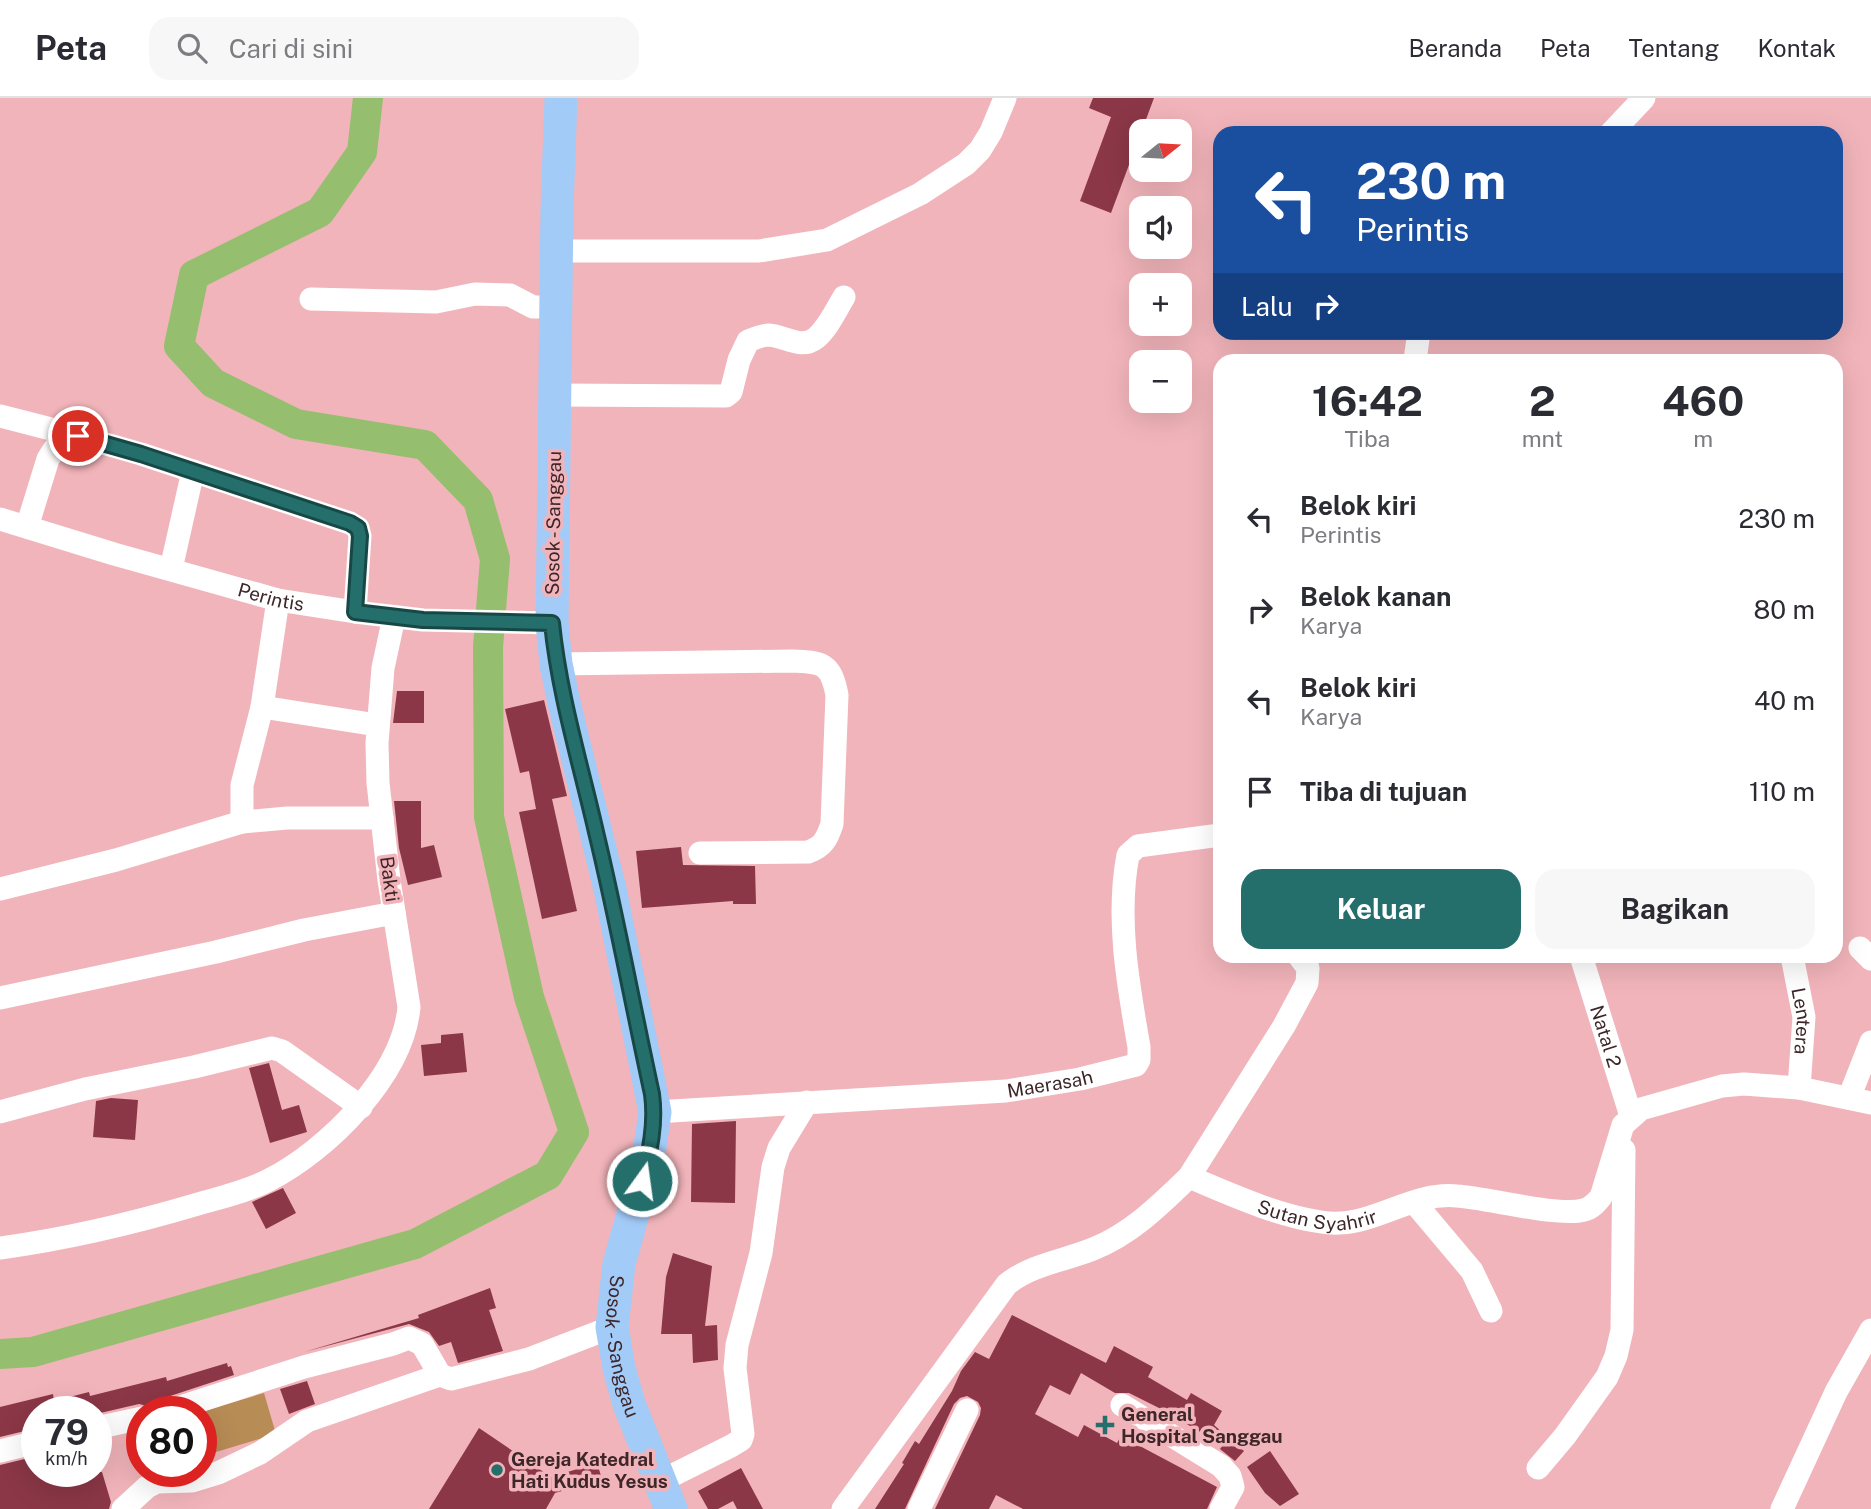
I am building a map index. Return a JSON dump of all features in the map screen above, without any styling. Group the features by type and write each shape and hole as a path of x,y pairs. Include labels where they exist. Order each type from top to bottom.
{"highway":[{"name":"Sosok - Sanggau","path":"561,98 556,251 552,623 556,664 610,889 654,1112 648,1160 619,1264 612,1327 629,1404 665,1496"}],"street":[{"path":"556,251 759,251 827,240 920,194 966,164 981,150 992,132 1005,98"},
{"path":"1618,126 1644,98"},
{"path":"311,299 436,302 475,293 510,295 533,307 556,307"},
{"path":"556,395 726,396 731,392 748,341 770,335 800,343 816,338 845,297"},
{"path":"0,416 78,436 350,523 358,528 360,536 355,612"},
{"path":"27,527 48,459 55,448 78,436"},
{"path":"171,569 192,471"},
{"name":"Perintis","path":"0,519 278,600 394,617 552,623"},
{"path":"242,822 242,785 262,707 278,600"},
{"name":"Bakti","path":"0,1248 31,1244 151,1217 268,1181 293,1165 353,1115 400,1043 408,1020 408,991 394,913 382,818 377,725 383,668 394,617"},
{"path":"556,664 792,661 814,662 826,666 834,677 837,695 832,824 827,839 819,848 808,852 700,853"},
{"path":"262,707 377,725"},
{"path":"0,889 116,860 242,822 287,818 382,818"},
{"name":"Maerasah","path":"654,1112 1006,1091 1080,1079 1136,1065 1139,1060 1139,1047 1125,953 1123,904 1128,855 1138,846 1213,836"},
{"path":"0,999 216,952 263,939 394,913"},
{"path":"843,1509 1007,1284 1035,1267 1093,1249 1123,1234 1189,1177 1284,1026 1307,982 1310,963"},
{"name":"Natal 2","path":"1538,1468 1565,1436 1607,1377 1616,1356 1622,1330 1627,1121 1583,963"},
{"name":"Lentera","path":"1793,963 1804,1017 1799,1088"},
{"path":"1627,1121 1641,1109 1722,1086 1767,1084 1860,1101 1871,1042"},
{"path":"0,1112 85,1088 194,1067 272,1048 282,1051 353,1115"},
{"path":"665,1496 741,1440 743,1434 735,1368 737,1345 761,1253 773,1167 779,1147 807,1102"},
{"name":"Sutan Syahrir","path":"1189,1177 1250,1202 1322,1223 1359,1221 1414,1202 1453,1195 1538,1208 1583,1210 1594,1205 1601,1197 1627,1121"},
{"path":"1414,1202 1472,1271 1491,1311"},
{"path":"124,1509 147,1487 157,1482 192,1481 218,1473 260,1453 307,1421 440,1375 451,1379 480,1373 562,1348 612,1327"},
{"path":"1782,1509 1836,1392 1871,1330"},
{"path":"214,1396 304,1367 409,1338 422,1344 440,1375"},
{"path":"1122,1405 1220,1466 1230,1476 1233,1487 1221,1509"},
{"path":"919,1509 967,1410"},
{"path":"0,1451 21,1446"}],"shaded area":[{"path":"264,1393 276,1434 217,1452 217,1407"}],"building":[{"path":"1093,98 1154,98 1146,119 1129,119 1129,165 1111,213 1080,201 1111,117 1089,108"},
{"path":"397,691 424,691 424,723 393,723"},
{"path":"544,700 567,796 552,799 577,911 542,919 519,812 536,809 529,771 520,773 505,709"},
{"path":"394,801 421,801 421,848 434,845 442,877 408,885 399,848"},
{"path":"681,847 683,865 755,866 756,904 733,904 733,901 642,908 636,851"},
{"path":"463,1033 467,1072 424,1076 421,1045 441,1043 441,1035"},
{"path":"269,1063 282,1110 299,1105 307,1132 270,1143 249,1068"},
{"path":"111,1098 138,1100 135,1140 93,1137 96,1101"},
{"path":"736,1121 735,1203 691,1202 692,1124"},
{"path":"283,1188 296,1213 266,1229 252,1202"},
{"path":"673,1253 712,1266 705,1326 717,1325 718,1360 693,1363 692,1334 661,1334 666,1277"},
{"path":"490,1288 496,1308 489,1310 503,1351 458,1363 451,1342 439,1346 429,1332 409,1324 304,1352 419,1318 418,1315"},
{"path":"1012,1315 1106,1363 1114,1346 1153,1367 1148,1377 1187,1400 1191,1393 1222,1411 1214,1425 1244,1451 1235,1461 1220,1449 1223,1445 1159,1408 1129,1393 1115,1393 1081,1373 1070,1395 1050,1385 1035,1414 1078,1437 1084,1425 1117,1443 1121,1436 1217,1487 1207,1509 1023,1509 996,1495 989,1509 935,1509 980,1415 978,1402 967,1396 954,1404 905,1509 875,1509 904,1464 902,1463 915,1441 919,1444 952,1391 961,1371 975,1352 989,1359"},
{"path":"227,1363 234,1375 170,1396 126,1396 126,1407 112,1410 112,1396 90,1396 166,1377 167,1381"},
{"path":"307,1381 315,1404 289,1414 280,1389"},
{"path":"89,1392 90,1396 73,1396"},
{"path":"21,1402 21,1432 0,1437 0,1407"},
{"name":"Gereja Katedral Hati Kudus Yesus","path":"479,1428 551,1477 597,1463 602,1479 555,1493 546,1509 429,1509"},
{"path":"1270,1451 1299,1494 1280,1506 1265,1493 1247,1467"},
{"path":"21,1460 21,1487 106,1487 111,1502 109,1509 0,1509 0,1465"},
{"path":"741,1468 763,1509 737,1509 733,1501 718,1509 708,1509 698,1491"}],"waterway":[{"path":"0,1354 33,1352 415,1244 548,1175 574,1132 529,997 489,817 488,647 495,559 478,500 425,445 296,424 213,383 179,346 194,275 320,212 362,152 368,98"}],"place":[{"name":"General Hospital Sanggau","path":"1105,1425"},
{"name":"Gereja Katedral Hati Kudus Yesus","path":"497,1470"}],"route":[{"path":"78,436 214,477 358,528 360,536 355,612 423,620 552,623 556,664 565,707 610,889 652,1094 653,1133 642,1181"}]}
